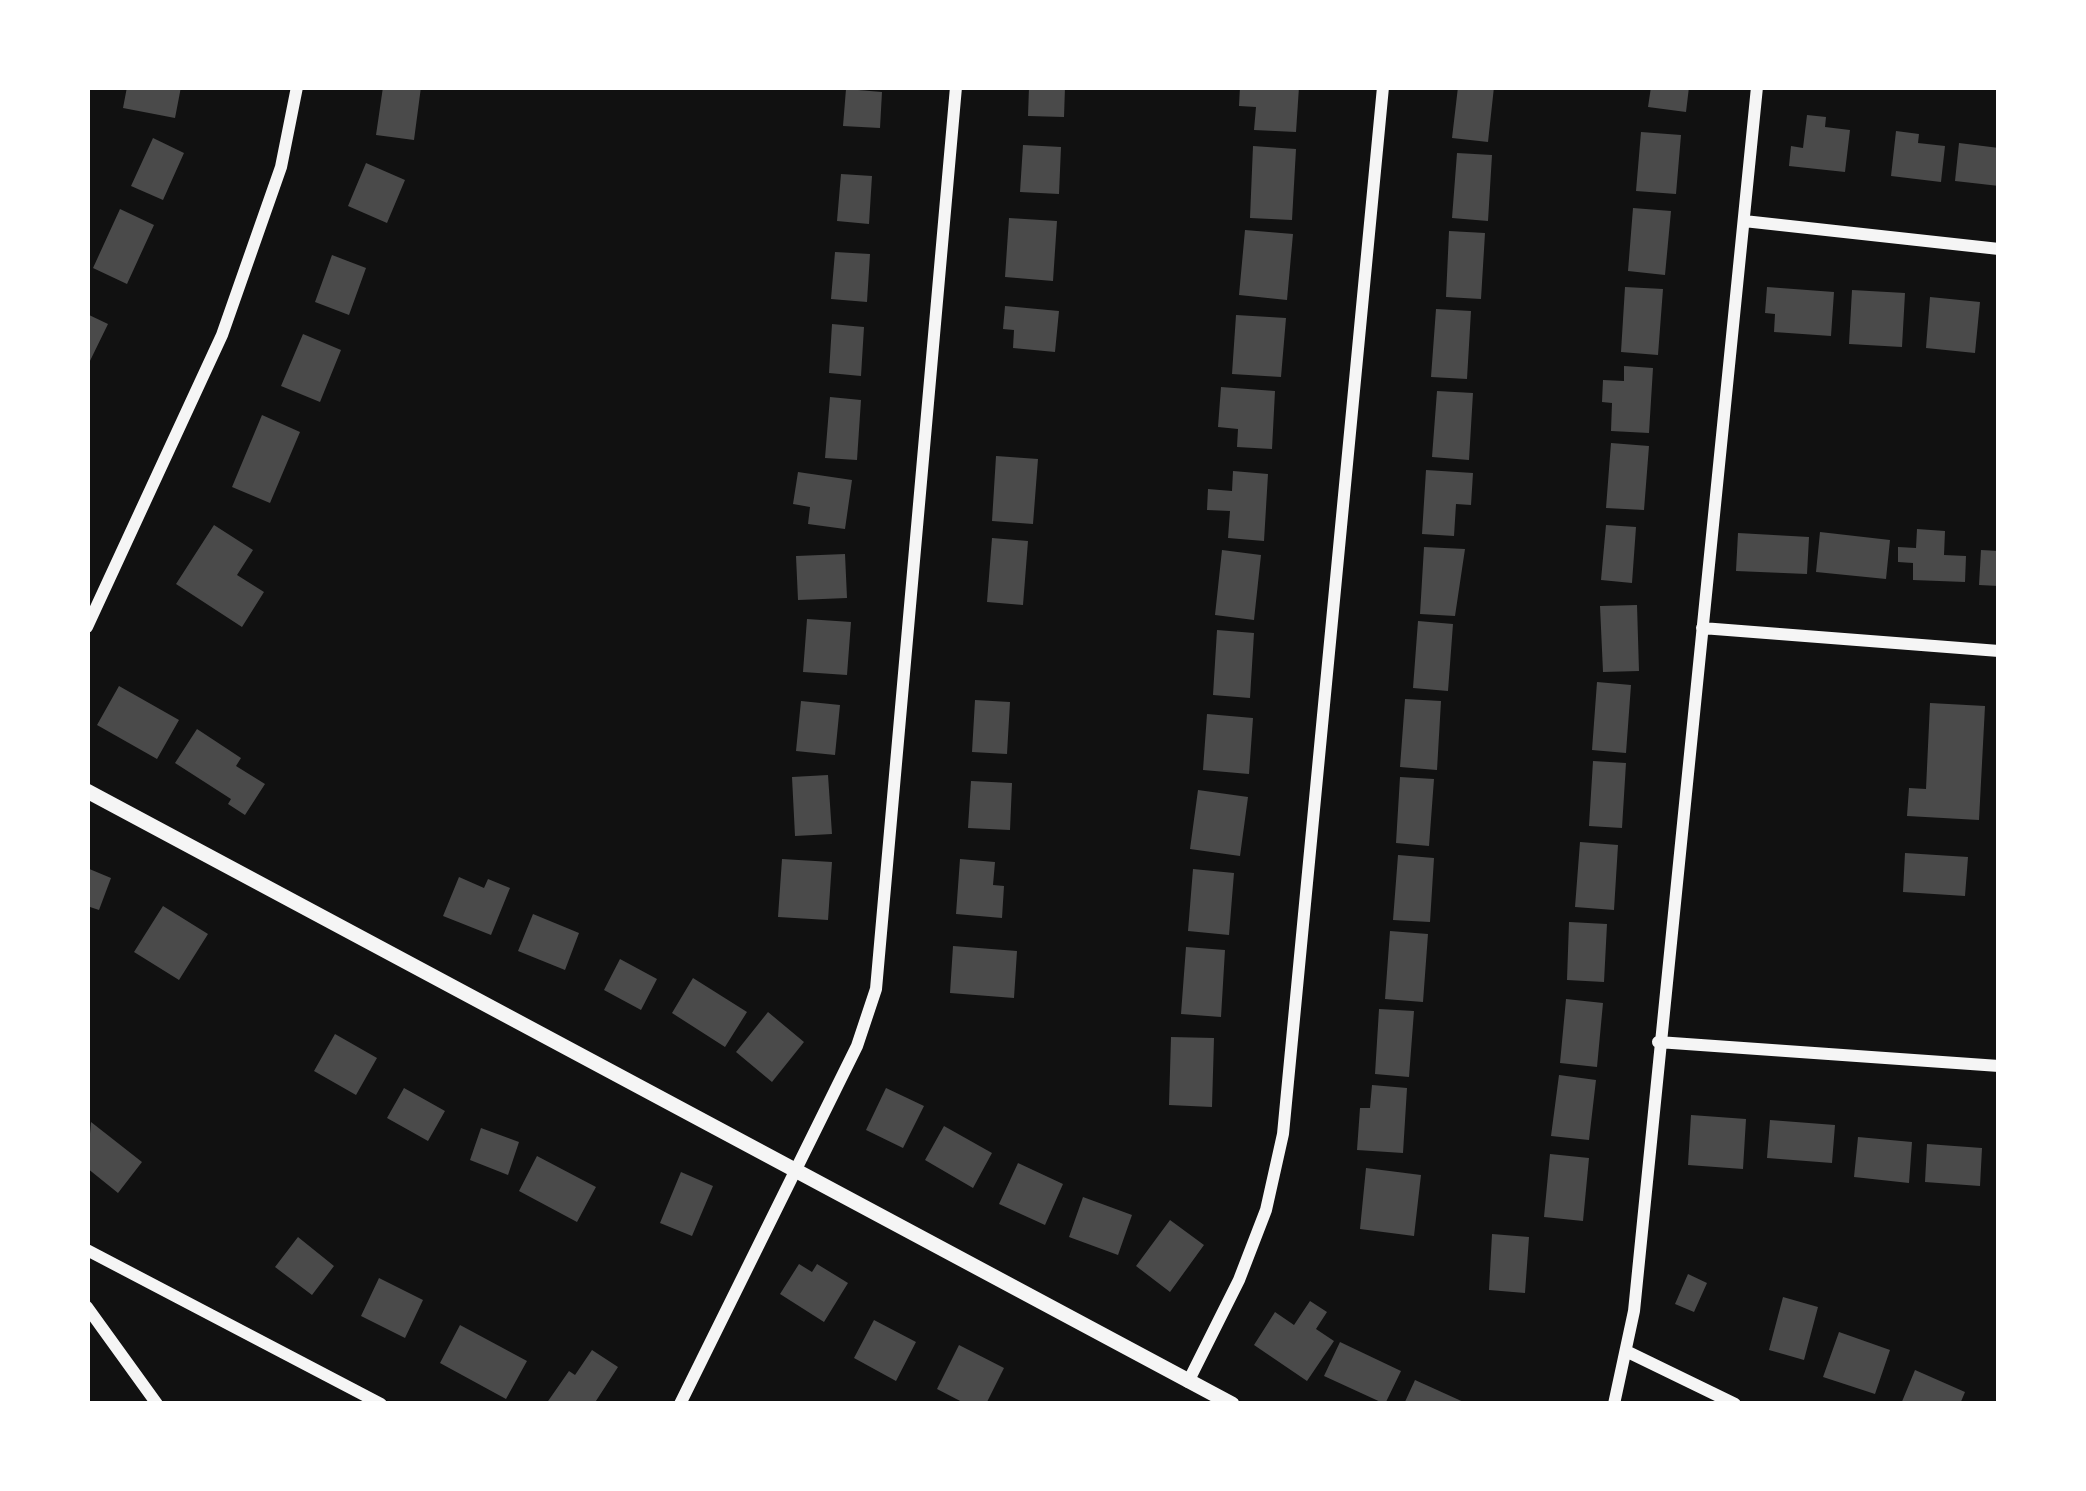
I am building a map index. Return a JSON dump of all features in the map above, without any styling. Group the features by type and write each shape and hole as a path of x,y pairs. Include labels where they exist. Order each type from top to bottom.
{"street":[{"path":"87,627 229,316 281,166 297,87"},
{"path":"680,1404 792,1168 857,1046 876,989 956,87"},
{"path":"1188,1382 1239,1280 1279,1162 1383,87"},
{"path":"1614,1404 1628,1352 1757,87"},
{"path":"1744,221 1999,248"},
{"path":"1702,628 1999,651"},
{"path":"87,791 1232,1404"},
{"path":"1658,1042 1999,1066"},
{"path":"87,1250 381,1404"},
{"path":"87,1306 157,1404"},
{"path":"1628,1352 1736,1404"}],"building":[{"path":"127,87 181,87 175,118 123,108"},
{"path":"383,87 421,87 414,140 376,135"},
{"path":"1029,87 1065,87 1064,117 1028,116"},
{"path":"1240,87 1299,87 1296,132 1254,130 1256,107 1239,106"},
{"path":"1458,87 1494,87 1488,142 1452,138"},
{"path":"1651,87 1689,87 1686,112 1648,107"},
{"path":"846,89 882,92 880,128 843,126"},
{"path":"1807,115 1826,117 1825,127 1850,130 1845,172 1789,166 1791,146 1803,148"},
{"path":"1896,131 1919,134 1918,143 1945,146 1941,182 1891,176"},
{"path":"1641,132 1681,135 1676,194 1636,191"},
{"path":"153,138 184,153 163,200 131,186"},
{"path":"1959,143 1999,148 1999,186 1955,181"},
{"path":"1023,145 1061,147 1059,194 1020,192"},
{"path":"1253,146 1296,149 1292,220 1250,218"},
{"path":"1457,153 1492,155 1488,221 1452,218"},
{"path":"366,163 405,180 387,223 348,206"},
{"path":"841,174 872,176 869,224 837,221"},
{"path":"1633,208 1671,211 1665,275 1628,271"},
{"path":"120,209 154,225 127,284 93,268"},
{"path":"1009,218 1057,221 1053,281 1005,277"},
{"path":"1245,230 1293,234 1287,300 1239,295"},
{"path":"1449,231 1485,233 1481,299 1446,297"},
{"path":"835,252 870,254 867,302 831,299"},
{"path":"332,255 366,268 349,315 315,302"},
{"path":"1625,287 1663,289 1658,355 1621,352"},
{"path":"1767,287 1834,292 1831,336 1774,332 1775,314 1765,313"},
{"path":"1852,290 1905,293 1902,347 1849,344"},
{"path":"1930,297 1980,302 1975,353 1926,348"},
{"path":"1005,306 1059,311 1055,352 1013,348 1014,330 1003,329"},
{"path":"1436,309 1471,311 1467,379 1431,377"},
{"path":"87,314 108,324 87,367"},
{"path":"1236,315 1286,318 1281,377 1232,374"},
{"path":"832,324 864,327 861,376 829,373"},
{"path":"303,334 341,350 320,402 281,386"},
{"path":"1624,366 1653,368 1649,433 1611,431 1612,403 1602,402 1603,380 1624,381"},
{"path":"1221,387 1275,391 1272,449 1237,447 1238,429 1218,427"},
{"path":"1437,391 1473,393 1469,460 1432,457"},
{"path":"830,397 861,400 857,460 825,458"},
{"path":"262,415 300,432 270,503 232,487"},
{"path":"1611,443 1649,446 1644,510 1606,508"},
{"path":"996,456 1038,459 1033,524 992,521"},
{"path":"1426,470 1473,473 1471,505 1456,504 1454,536 1422,534"},
{"path":"1233,471 1268,474 1264,541 1228,538 1230,511 1207,510 1208,489 1232,491"},
{"path":"798,472 852,480 845,529 808,524 810,507 793,504"},
{"path":"214,525 253,550 237,575 264,592 242,627 176,584"},
{"path":"1606,525 1636,527 1632,583 1601,580"},
{"path":"1917,529 1945,531 1944,555 1966,556 1965,582 1913,580 1913,563 1898,562 1898,547 1916,548"},
{"path":"1820,532 1890,540 1886,579 1816,572"},
{"path":"1738,533 1809,537 1807,574 1736,571"},
{"path":"992,538 1028,541 1023,605 987,602"},
{"path":"1424,547 1465,549 1455,616 1420,614"},
{"path":"1222,550 1261,555 1254,620 1215,615"},
{"path":"1981,550 1999,551 1999,586 1979,585"},
{"path":"845,554 847,598 798,600 796,556"},
{"path":"1637,605 1639,671 1603,672 1600,606"},
{"path":"807,619 851,622 847,675 803,672"},
{"path":"1418,621 1453,624 1448,691 1413,688"},
{"path":"1217,630 1254,633 1250,698 1213,695"},
{"path":"1597,682 1631,685 1626,753 1592,750"},
{"path":"119,686 179,720 157,759 97,725"},
{"path":"1405,699 1441,701 1437,770 1400,767"},
{"path":"975,700 1010,702 1007,754 972,752"},
{"path":"801,701 840,705 835,755 796,751"},
{"path":"1930,703 1985,706 1979,820 1907,816 1909,788 1926,789"},
{"path":"1207,714 1253,718 1249,774 1203,770"},
{"path":"197,729 241,758 236,766 265,784 245,815 228,804 231,799 175,763"},
{"path":"1593,761 1626,763 1622,828 1589,826"},
{"path":"828,775 832,834 795,836 792,777"},
{"path":"1400,777 1434,779 1429,846 1396,843"},
{"path":"971,781 1012,783 1010,830 968,828"},
{"path":"1198,790 1248,797 1240,856 1190,849"},
{"path":"1580,842 1618,845 1614,910 1575,907"},
{"path":"1905,853 1968,857 1965,896 1903,892"},
{"path":"1398,855 1434,858 1430,922 1393,920"},
{"path":"782,859 832,862 828,920 778,917"},
{"path":"960,859 995,862 993,885 1004,886 1002,918 956,914"},
{"path":"87,868 111,878 99,910 87,906"},
{"path":"1193,869 1234,873 1229,935 1188,931"},
{"path":"459,877 484,888 488,879 510,888 491,935 443,916"},
{"path":"163,906 208,934 179,980 134,952"},
{"path":"533,914 579,933 565,970 518,951"},
{"path":"1569,922 1607,924 1604,982 1567,980"},
{"path":"1390,931 1428,934 1423,1002 1385,999"},
{"path":"953,946 1017,951 1014,998 950,993"},
{"path":"1186,947 1225,950 1221,1017 1181,1014"},
{"path":"620,959 657,979 641,1010 604,990"},
{"path":"693,978 747,1012 725,1047 672,1013"},
{"path":"1566,999 1603,1003 1597,1067 1560,1063"},
{"path":"1379,1009 1414,1011 1409,1077 1375,1074"},
{"path":"768,1012 804,1042 772,1082 736,1052"},
{"path":"335,1034 377,1058 356,1095 314,1071"},
{"path":"1171,1037 1214,1038 1212,1107 1169,1105"},
{"path":"1559,1075 1596,1080 1589,1140 1551,1136"},
{"path":"1372,1085 1407,1088 1403,1153 1357,1150 1360,1108 1370,1108"},
{"path":"404,1088 445,1111 428,1141 387,1118"},
{"path":"886,1088 924,1106 903,1148 866,1130"},
{"path":"1691,1115 1746,1119 1743,1169 1688,1165"},
{"path":"1770,1120 1835,1125 1832,1163 1767,1158"},
{"path":"91,1122 142,1162 118,1193 87,1168"},
{"path":"944,1126 992,1153 973,1188 925,1160"},
{"path":"481,1128 519,1142 508,1175 470,1160"},
{"path":"1858,1137 1912,1142 1909,1183 1854,1177"},
{"path":"1927,1144 1982,1148 1980,1186 1925,1182"},
{"path":"1550,1154 1589,1158 1583,1221 1544,1217"},
{"path":"537,1156 596,1187 577,1222 519,1191"},
{"path":"1018,1163 1063,1184 1045,1225 999,1204"},
{"path":"1366,1168 1421,1175 1414,1236 1360,1229"},
{"path":"681,1172 713,1186 692,1236 660,1223"},
{"path":"1083,1197 1132,1215 1118,1255 1069,1237"},
{"path":"1170,1220 1204,1245 1170,1292 1136,1266"},
{"path":"1492,1234 1529,1237 1525,1293 1489,1290"},
{"path":"298,1237 334,1266 312,1295 275,1267"},
{"path":"799,1264 812,1272 817,1264 848,1283 824,1322 780,1294"},
{"path":"1688,1274 1707,1283 1694,1312 1675,1304"},
{"path":"379,1278 423,1300 405,1338 361,1316"},
{"path":"1783,1297 1818,1307 1804,1360 1769,1350"},
{"path":"1310,1301 1327,1312 1316,1329 1334,1341 1307,1381 1254,1345 1275,1312 1294,1325"},
{"path":"874,1320 916,1342 896,1381 854,1358"},
{"path":"460,1325 527,1361 506,1399 440,1363"},
{"path":"1839,1332 1890,1350 1875,1394 1823,1377"},
{"path":"1340,1342 1401,1371 1385,1404 1324,1376"},
{"path":"959,1345 1004,1368 986,1404 966,1404 937,1389"},
{"path":"592,1350 618,1367 594,1404 546,1404 569,1371 575,1375"},
{"path":"1915,1370 1965,1392 1960,1404 1901,1404"},
{"path":"1415,1380 1468,1404 1404,1404"}]}
